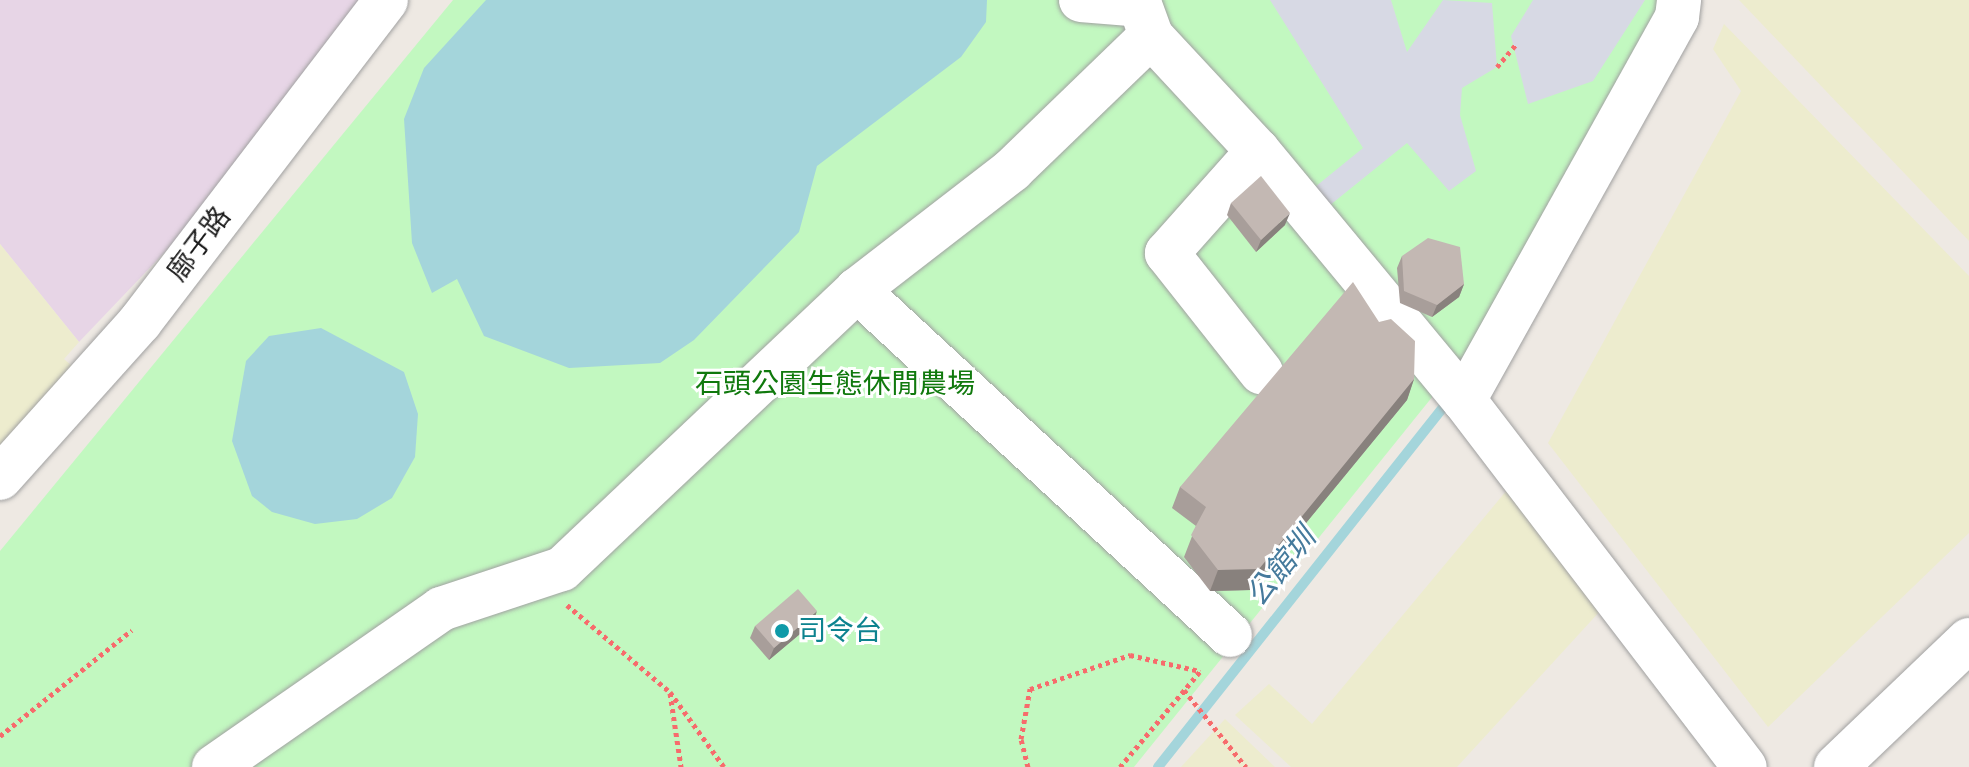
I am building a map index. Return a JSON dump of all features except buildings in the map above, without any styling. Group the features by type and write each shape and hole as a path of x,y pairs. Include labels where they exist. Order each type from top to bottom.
{"street":[{"name":"廍子路","path":"0,478 140,322 386,0"},
{"path":"1081,0 1143,10 1464,400 1745,767"},
{"path":"1464,400 1677,17 1679,0"},
{"path":"214,767 441,609 562,569 857,290 1012,170 1143,10"},
{"path":"1258,151 1167,253 1261,372"},
{"path":"857,290 1230,635"},
{"path":"1836,767 1969,640"}],"path":[{"path":"1497,67 1517,43"},
{"path":"538,577 670,692 724,767"},
{"path":"0,736 132,630"},
{"path":"1120,767 1230,635"},
{"path":"1028,767 1021,739 1030,689 1130,655 1200,671"},
{"path":"1184,690 1246,767"},
{"path":"670,692 681,767"}],"shaded area":[{"path":"0,0 373,0 205,210 79,342 0,244"},
{"path":"1270,0 1391,0 1407,52 1443,0 1492,3 1497,67 1462,88 1460,115 1476,171 1449,191 1407,143 1314,218 1299,200 1363,148"},
{"path":"1533,0 1645,0 1593,81 1528,104 1511,36"}],"green space":[{"name":"石頭公園生態休閒農場","path":"453,0 1669,0 1462,360 1134,767 0,767 0,551"},
{"path":"1739,0 1969,0 1969,241"},
{"path":"1724,24 1969,276 1969,533 1768,727 1548,443 1741,91 1713,49"},
{"path":"0,244 79,342 64,359 80,373 0,456"},
{"path":"1532,460 1624,585 1457,767 1291,767 1235,715 1269,684 1312,724"},
{"path":"1225,719 1275,767 1181,767"}],"water":[{"path":"486,0 987,0 986,22 961,57 817,166 799,232 694,340 660,363 569,368 484,336 457,279 432,293 412,243 404,119 424,68"},
{"path":"321,328 404,372 418,414 415,457 392,498 357,519 315,524 272,512 252,496 232,441 246,361 269,336"}],"waterway":[{"name":"公館圳","path":"1158,767 1447,402"}],"place":[{"name":"司令台","path":"782,631"}]}
